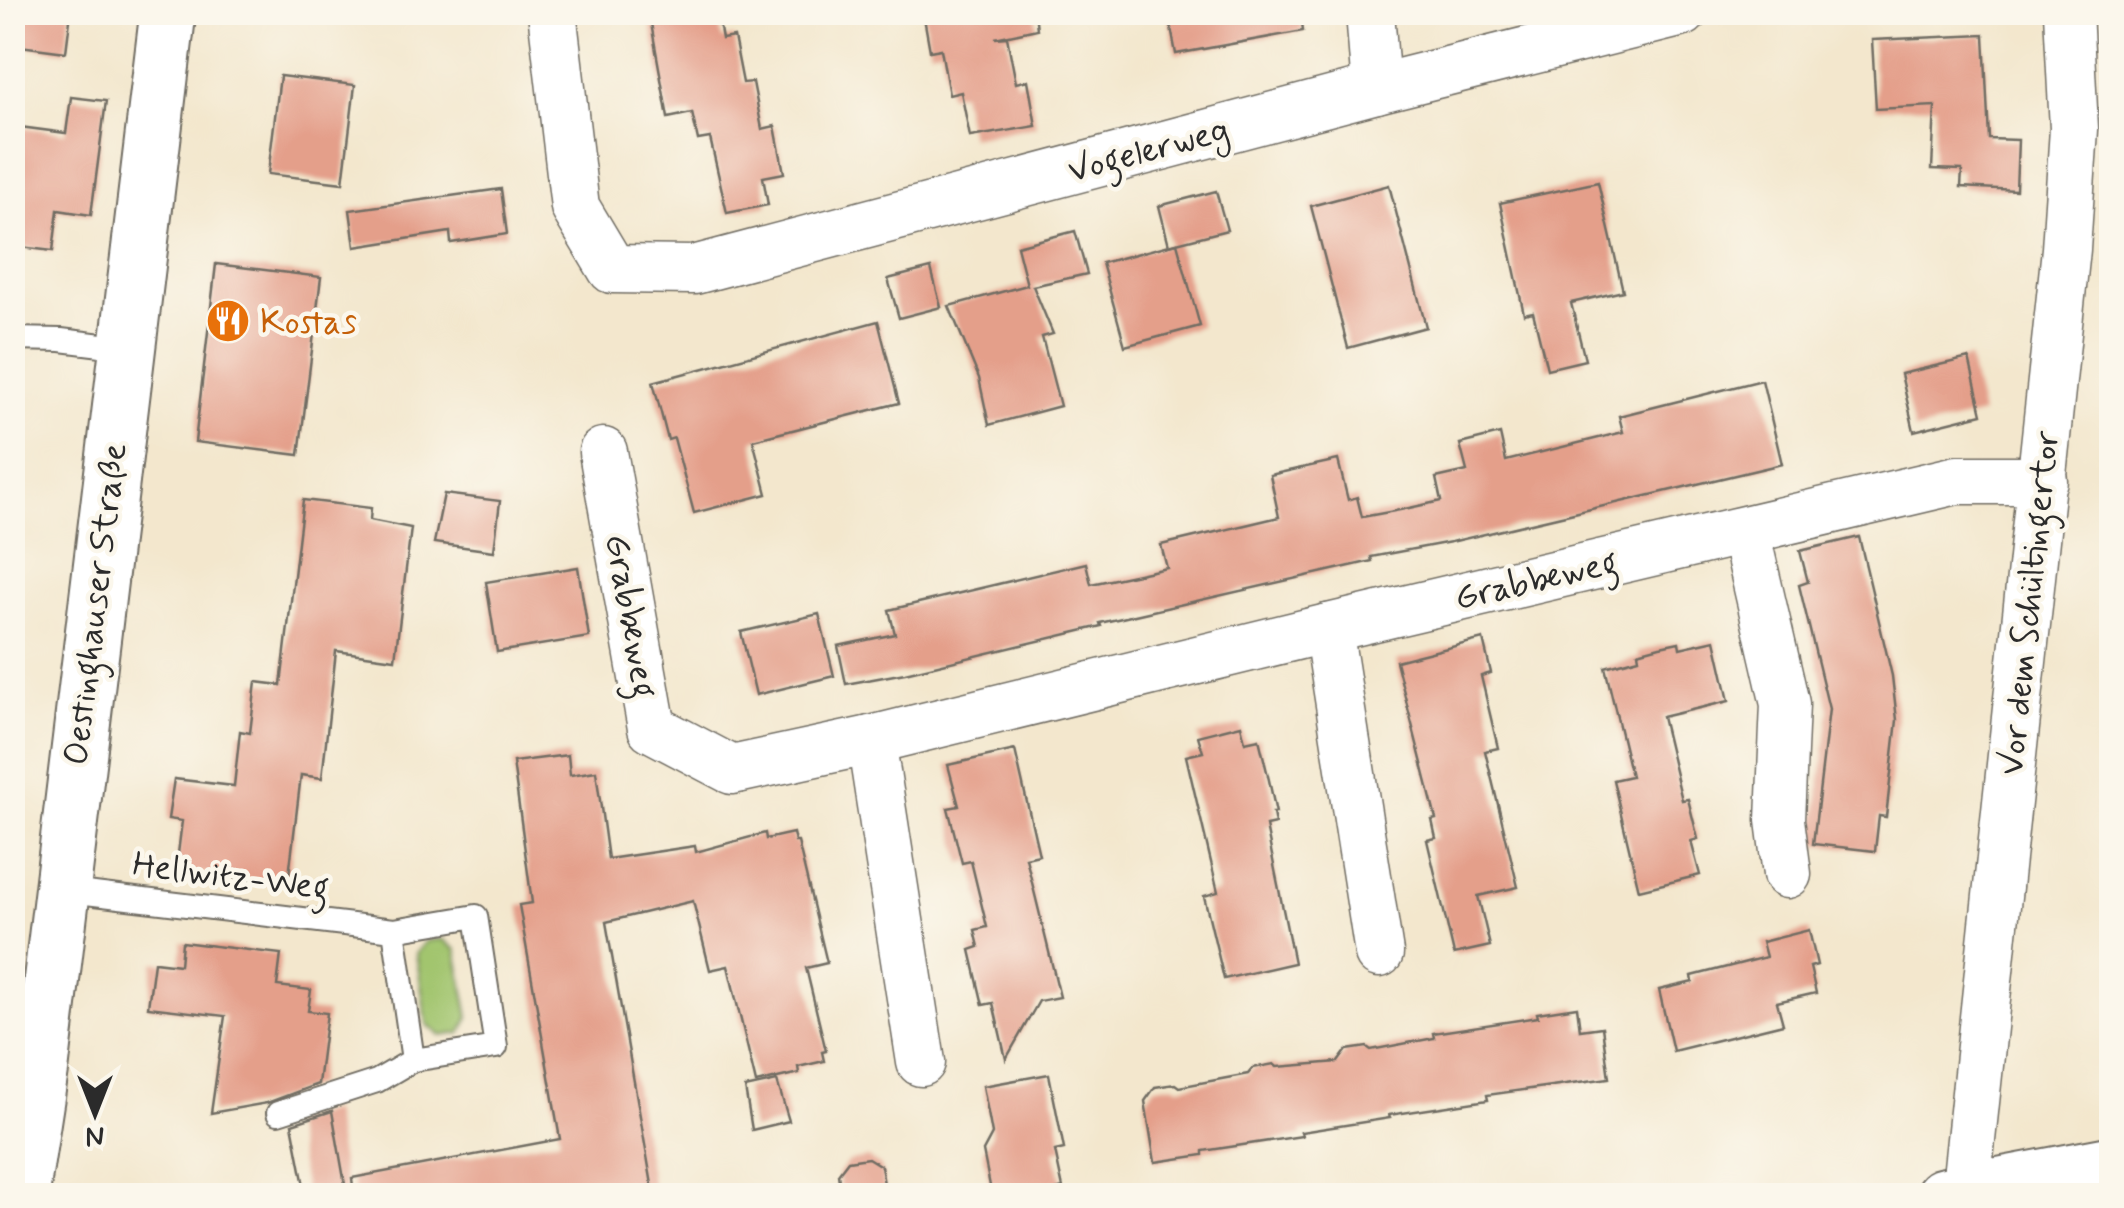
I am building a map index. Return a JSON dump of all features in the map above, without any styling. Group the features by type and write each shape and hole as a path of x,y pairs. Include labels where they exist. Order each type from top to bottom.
{"street":[{"name":"Oestinghauser Straße","path":"21,1196 41,1066 168,12"},
{"name":"Vogelerweg","path":"552,12 575,207 612,268 694,270 1376,88 1683,12"},
{"path":"1370,12 1376,88"},
{"name":"Vor dem Schültingertor","path":"1958,1194 2044,480 2074,129 2068,12"},
{"name":"Grabbeweg","path":"604,452 652,728 732,770 1957,480 2044,480"},
{"path":"1744,530 1785,704 1780,820 1788,874"},
{"path":"1328,628 1379,953"},
{"path":"871,740 921,1062"},
{"path":"1958,1194 2112,1164"}],"lane":[{"path":"12,339 126,348"},
{"name":"Hellwitz-Weg","path":"60,890 394,930 476,916 496,1047 413,1060"},
{"path":"278,1113 378,1081 413,1060 394,930"}],"green space":[{"path":"442,939 456,950 469,1017 461,1033 441,1036 427,1024 416,953 426,941"}],"building":[{"path":"12,12 71,12 66,52 12,45"},
{"path":"649,12 717,12 722,39 734,37 743,83 753,82 762,129 775,126 784,173 763,177 768,205 727,213 710,138 698,140 692,113 668,118"},
{"path":"923,12 1035,12 1037,29 995,38 1007,37 1016,83 1028,80 1036,126 970,137 961,92 949,95 941,49 930,51"},
{"path":"1168,12 1301,12 1303,31 1176,54"},
{"path":"1984,35 1989,139 2018,140 2016,190 1961,187 1962,170 1932,169 1935,106 1876,109 1872,40"},
{"path":"280,76 355,85 343,183 268,174"},
{"path":"71,97 106,101 91,215 58,210 53,251 12,246 12,126 66,133"},
{"path":"1598,182 1623,291 1571,303 1585,360 1547,369 1533,312 1524,314 1500,203"},
{"path":"1389,185 1426,327 1348,348 1311,206"},
{"path":"501,189 507,234 451,243 450,232 355,247 350,210"},
{"path":"1216,191 1227,230 1169,245 1159,206"},
{"path":"1075,231 1087,274 1033,286 1053,334 1042,337 1060,406 989,425 979,378 949,306 1027,285 1017,246"},
{"path":"1177,243 1200,326 1125,346 1102,263"},
{"path":"216,264 321,277 299,455 195,442"},
{"path":"931,268 941,307 899,318 888,279"},
{"path":"878,321 899,403 753,440 767,494 694,513 674,438 668,440 653,382"},
{"path":"1969,358 1982,414 1914,431 1901,374"},
{"path":"1762,380 1782,464 1451,542 1371,557 1372,561 846,684 838,646 895,634 889,610 1086,563 1091,584 1167,568 1161,545 1279,517 1270,475 1338,460 1348,500 1357,497 1362,517 1400,510 1441,501 1436,478 1467,471 1460,444 1500,434 1506,461 1623,432 1619,416"},
{"path":"444,494 500,501 494,551 434,543"},
{"path":"303,500 371,508 370,520 411,528 395,659 336,651 322,778 301,775 288,884 176,870 182,821 168,819 174,779 234,786 240,731 250,733 256,682 281,685"},
{"path":"1859,537 1892,676 1897,720 1886,817 1879,816 1875,851 1813,844 1829,709 1799,585 1808,582 1800,551"},
{"path":"578,567 589,637 497,652 486,582"},
{"path":"819,614 834,676 756,695 741,632"},
{"path":"1483,639 1491,673 1481,676 1498,748 1485,751 1518,887 1478,896 1490,946 1454,954 1427,840 1436,838 1432,820 1436,819 1396,661"},
{"path":"1715,640 1729,701 1662,717 1682,800 1688,799 1698,839 1691,841 1700,875 1639,890 1613,780 1631,776 1605,667 1639,658 1638,652 1660,646 1679,642 1680,648"},
{"path":"1241,725 1245,742 1259,739 1269,780 1276,813 1275,824 1266,826 1294,963 1224,979 1204,896 1218,892 1186,756 1203,752 1198,736"},
{"path":"1015,750 1039,855 1026,858 1060,997 1039,1001 1006,1059 993,1003 983,1005 970,950 979,947 975,930 987,927 971,861 962,863 948,808 959,806 948,765"},
{"path":"568,755 570,775 596,771 608,859 695,846 696,852 765,833 766,839 793,833 827,963 806,968 826,1051 822,1052 824,1061 798,1067 799,1073 756,1083 728,966 710,970 693,901 606,922 654,1196 354,1196 352,1178 560,1139 519,905 532,903 513,762"},
{"path":"1809,930 1817,965 1810,967 1816,993 1777,1002 1783,1024 1673,1051 1659,990 1693,982 1692,976 1766,957 1762,942"},
{"path":"182,942 281,954 277,986 311,990 308,1011 327,1013 318,1084 267,1103 211,1113 225,1016 148,1007 154,962 180,965"},
{"path":"1577,1007 1580,1030 1602,1027 1609,1078 1487,1095 1488,1100 1389,1115 1390,1118 1301,1132 1302,1136 1155,1162 1145,1101 1155,1087 1179,1087 1248,1074 1253,1068 1274,1064 1277,1067 1338,1062 1347,1050 1371,1050 1434,1038 1433,1033"},
{"path":"1049,1074 1064,1149 1055,1151 1063,1188 1036,1196 992,1196 983,1151 992,1134 983,1086"},
{"path":"777,1081 789,1121 752,1130 745,1088"},
{"path":"332,1111 347,1196 306,1196 292,1124"},
{"path":"868,1158 881,1166 886,1196 841,1196 838,1174 848,1161"}],"place":[{"name":"Kostas","path":"228,321"}]}
